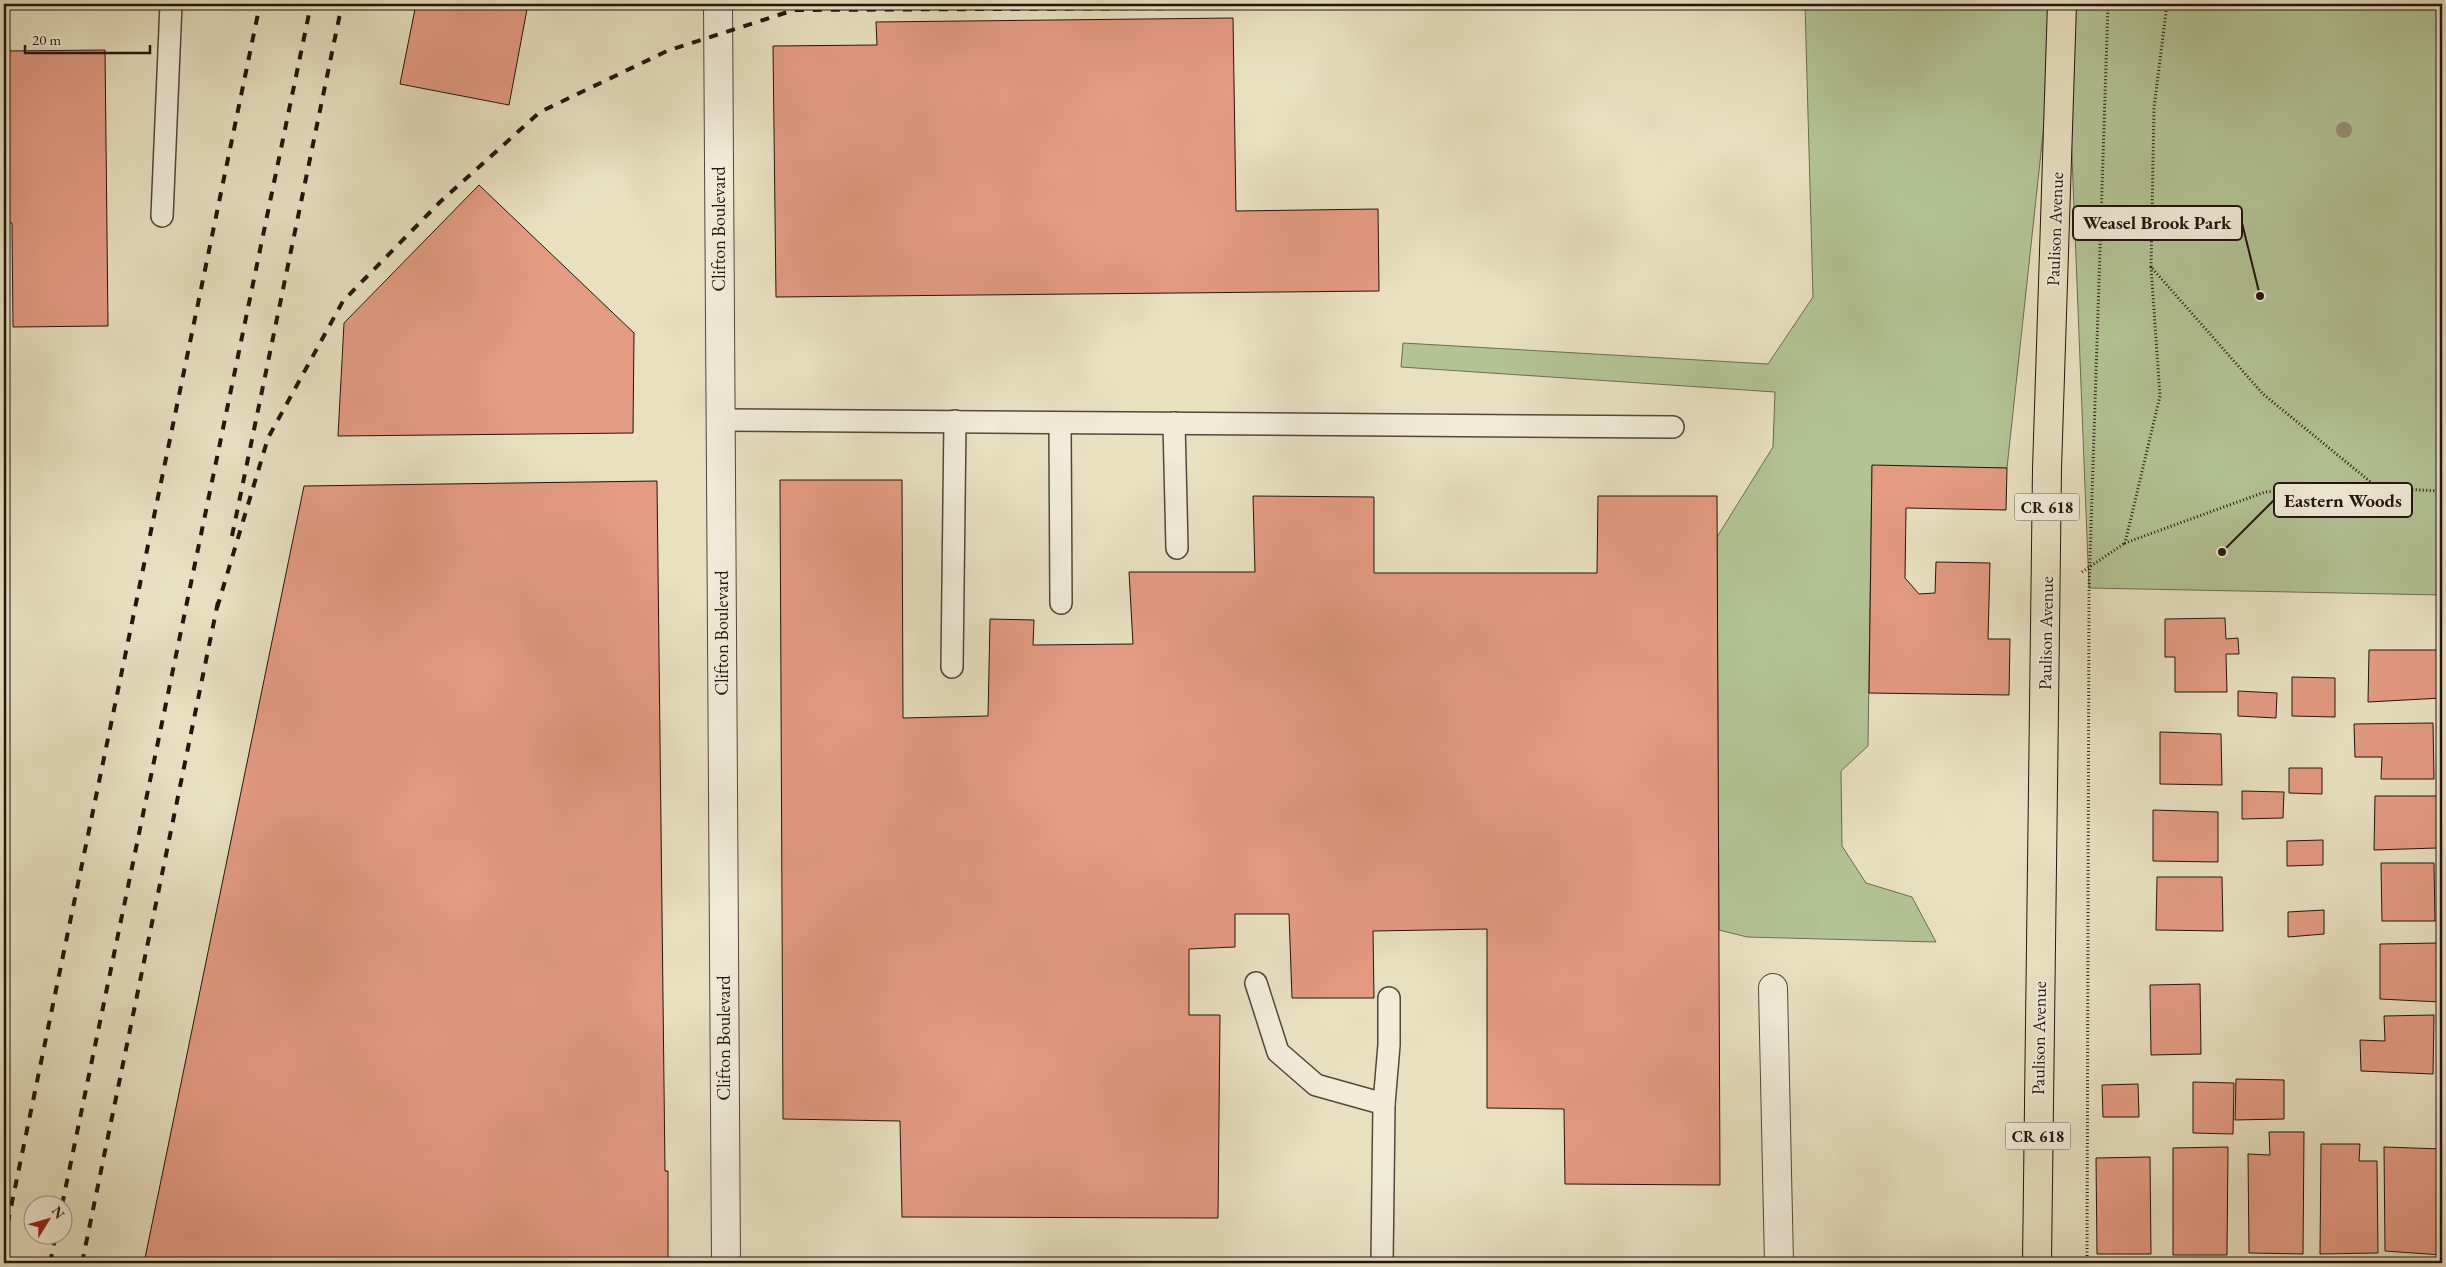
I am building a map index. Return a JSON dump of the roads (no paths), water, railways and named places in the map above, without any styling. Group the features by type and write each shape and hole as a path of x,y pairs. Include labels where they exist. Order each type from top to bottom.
{"main road":[{"name":"Paulison Avenue","path":"2037,1263 2047,590 2047,469 2062,4"}],"street":[{"name":"Clifton Boulevard","path":"718,4 726,1263"},
{"path":"1773,988 1779,1263"}],"lane":[{"path":"162,216 171,4"},
{"path":"721,420 1673,427"},
{"path":"952,667 956,421"},
{"path":"1060,423 1061,603"},
{"path":"1174,423 1177,548"},
{"path":"1256,983 1278,1052 1316,1085 1384,1104"},
{"path":"1382,1263 1384,1104 1389,1045 1389,998"}],"railway":[{"path":"4,1241 260,4"},
{"path":"64,1194 311,4"},
{"path":"232,536 342,4"},
{"path":"217,608 268,438 343,301 440,202 540,112 667,51 794,10 1390,7"},
{"path":"82,1263 218,602"},
{"path":"50,1263 54,1244"}],"place":[{"name":"Weasel Brook Park","path":"2260,296"},
{"name":"Eastern Woods","path":"2222,552"}]}
